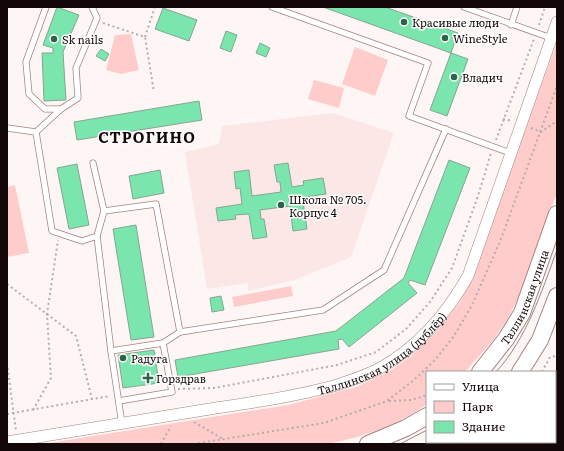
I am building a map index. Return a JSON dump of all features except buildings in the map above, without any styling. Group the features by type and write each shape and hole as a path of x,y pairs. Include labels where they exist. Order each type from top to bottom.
{"main road":[{"name":"Таллинская улица","path":"481,371 506,339 522,313 557,214"},
{"path":"521,371 540,340 557,296"},
{"path":"368,444 406,428 426,417"}],"street":[{"name":"Таллинская улица (дублёр)","path":"7,442 290,396 356,379 381,368 405,352 419,341 434,325 455,298 468,276 557,22"}],"lane":[{"path":"46,7 26,62 29,94 45,109 61,109"},
{"path":"36,132 61,109 78,98 76,68 97,18 92,7"},
{"path":"272,7 428,63 409,116 510,154"},
{"path":"464,7 551,38"},
{"path":"511,24 517,7"},
{"path":"7,128 36,132"},
{"path":"111,351 163,344 180,332 323,310 384,270 446,129"},
{"path":"36,132 52,231 82,241 97,236"},
{"path":"93,163 104,211 97,236 111,351 122,424"},
{"path":"104,211 156,204 180,332"},
{"path":"119,401 172,392 163,344"}],"path":[{"path":"154,92 145,37 155,7"},
{"path":"97,18 103,24 145,37"},
{"path":"387,401 414,380 435,360 454,336 472,305 501,239 557,86"},
{"path":"33,410 50,378 47,314 59,233"},
{"path":"7,284 76,336 92,399 7,414"},
{"path":"543,371 550,357 557,356"},
{"path":"7,363 17,432"},
{"path":"192,444 324,423 387,401 411,400 426,395"},
{"path":"178,414 223,439"},
{"path":"511,444 516,443"}],"shaded area":[{"name":"Школа № 705. Корпус 4","path":"333,113 394,133 351,257 295,280 248,291 248,283 207,289 185,152 219,144 222,126"}],"green space":[{"path":"131,34 139,70 121,74 106,70 115,35"},
{"path":"557,42 557,193 519,296 508,318 494,339 466,371 426,371 426,405 404,419 379,430 354,438 327,444 43,444 288,405 356,387 388,372 410,357 438,330 459,303 471,279"},
{"path":"355,47 388,60 375,96 342,84"},
{"path":"314,80 344,88 339,108 308,99"},
{"path":"15,185 29,253 7,257 7,187"},
{"path":"291,286 293,296 234,307 232,297"}],"tram line":[{"path":"497,371 507,359 525,330 539,299 557,250"},
{"path":"400,444 426,431"}],"place":[{"name":"Красивые люди","path":"404,22"},
{"name":"WineStyle","path":"445,38"},
{"name":"Sk nails","path":"54,39"},
{"name":"Владич","path":"454,77"},
{"name":"Школа № 705. Корпус 4","path":"281,205"},
{"name":"Радуга","path":"123,358"},
{"name":"Горздрав","path":"148,378"}],"district":[{"name":"СТРОГИНО","path":"147,136"}]}
